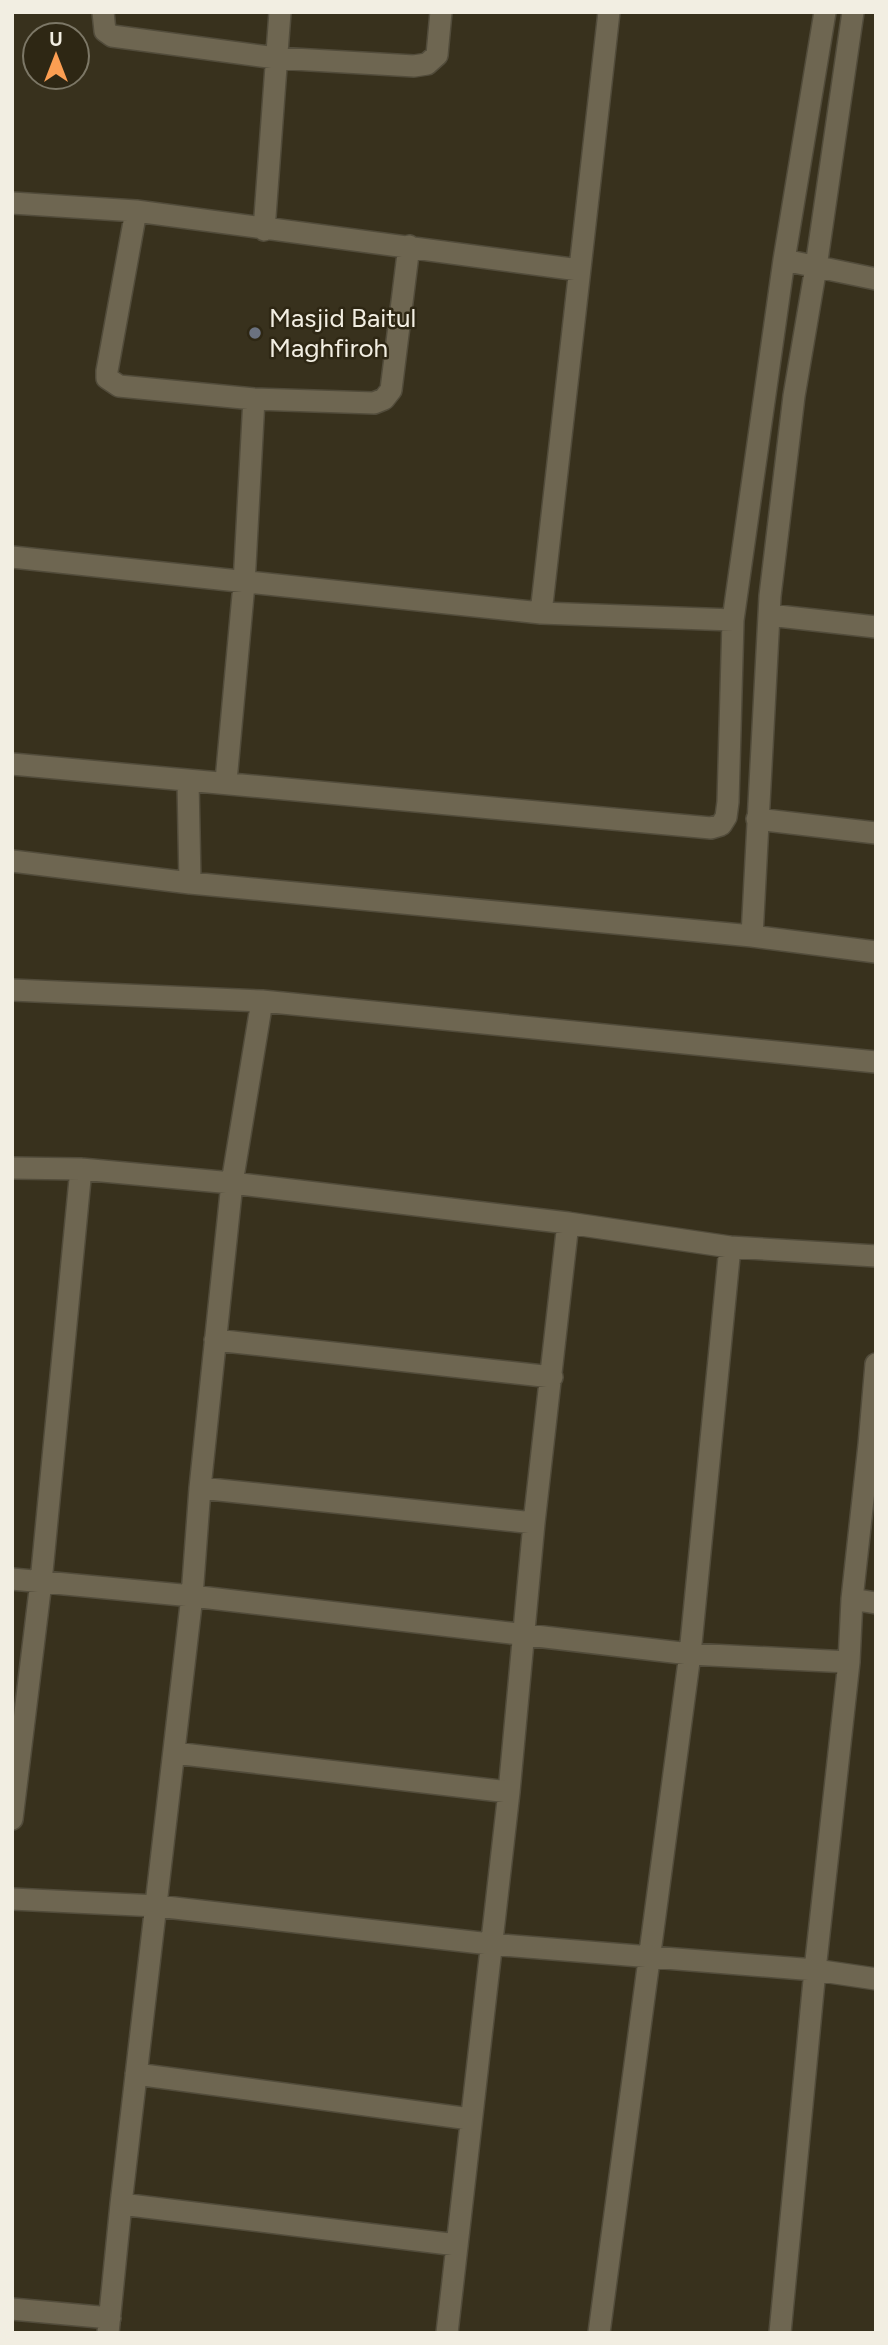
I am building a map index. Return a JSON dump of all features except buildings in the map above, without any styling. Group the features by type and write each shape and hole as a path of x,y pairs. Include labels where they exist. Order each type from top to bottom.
{"street":[{"path":"103,12 105,31 112,36 276,58 414,66 427,64 437,55 441,12"},
{"path":"264,230 280,12"},
{"path":"541,613 609,12"},
{"path":"12,764 188,781 226,781 711,828 721,825 726,817 728,802 733,620 784,260 824,12"},
{"path":"752,936 769,615 794,397 853,12"},
{"path":"12,202 136,211 579,270"},
{"path":"136,211 107,378 119,386 254,399 374,403 384,399 391,390 409,246"},
{"path":"784,260 876,279"},
{"path":"226,781 244,584 254,399"},
{"path":"12,557 244,584 541,613 733,620"},
{"path":"769,615 876,627"},
{"path":"188,781 190,884"},
{"path":"757,819 876,832"},
{"path":"12,861 190,884 752,936 876,952"},
{"path":"12,990 262,1001 876,1062"},
{"path":"12,2309 109,2325 192,1596 200,1488 232,1183 262,1001"},
{"path":"12,1168 81,1170 232,1183 568,1223 730,1247 876,1256"},
{"path":"12,1819 41,1582 81,1170"},
{"path":"447,2333 509,1792 534,1523 568,1223"},
{"path":"599,2333 690,1654 730,1247"},
{"path":"215,1340 552,1377"},
{"path":"780,2333 815,1970 849,1662 852,1599 873,1445 876,1364"},
{"path":"200,1488 534,1523"},
{"path":"12,1579 192,1596 690,1654 849,1662"},
{"path":"852,1599 876,1603"},
{"path":"174,1754 509,1792"},
{"path":"12,1899 157,1906 490,1944 815,1970 876,1979"},
{"path":"136,2074 471,2119"},
{"path":"121,2204 457,2245"}],"place":[{"name":"Masjid Baitul Maghfiroh","path":"255,333"}]}
